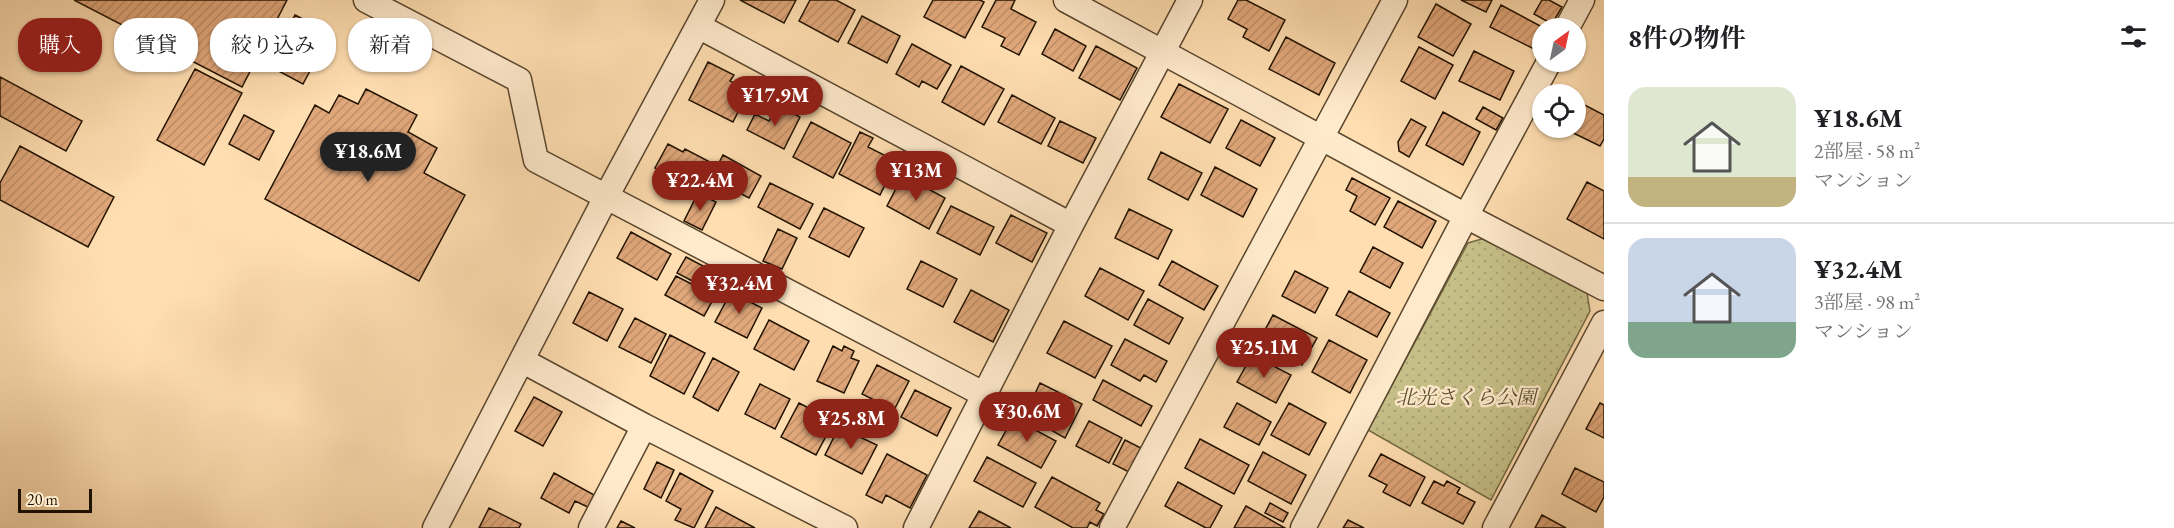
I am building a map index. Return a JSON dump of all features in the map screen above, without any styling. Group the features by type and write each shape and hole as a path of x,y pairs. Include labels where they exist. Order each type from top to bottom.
{"street":[{"path":"366,0 519,80 536,160 985,395"},
{"path":"435,528 711,0"},
{"path":"1066,0 1604,288"},
{"path":"916,528 1071,225 1190,0"},
{"path":"1112,528 1395,0"},
{"path":"1572,18 1582,0"},
{"path":"698,26 1071,225"},
{"path":"1303,528 1544,72"},
{"path":"1495,528 1604,323"},
{"path":"523,361 644,426 845,528"},
{"path":"591,528 644,426"}],"green space":[{"name":"北光さくら公園","path":"1485,238 1587,293 1590,311 1491,500 1368,430 1468,243"}],"building":[{"path":"74,0 287,0 278,18 210,18 210,70 198,64 198,18 114,18 114,21"},
{"path":"740,0 796,0 784,23"},
{"path":"810,0 836,0 855,10 838,42 799,21"},
{"path":"933,0 980,0 984,2 965,38 924,17"},
{"path":"996,0 1015,0 1011,9 1036,22 1019,55 1001,46 1005,38 982,27"},
{"path":"1238,0 1246,0 1285,20 1269,51 1243,37 1247,29 1228,19"},
{"path":"1461,0 1492,0 1486,12"},
{"path":"1542,0 1549,0 1562,7 1556,18 1541,18 1534,14"},
{"path":"1436,4 1471,24 1453,56 1418,37"},
{"path":"1501,5 1532,22 1532,48 1490,27"},
{"path":"862,16 900,36 887,63 848,43"},
{"path":"1055,29 1086,46 1073,71 1042,54"},
{"path":"1286,37 1335,63 1319,95 1269,69"},
{"path":"912,44 951,65 937,89 922,81 919,87 896,74"},
{"path":"1096,46 1137,68 1120,100 1079,78"},
{"path":"1419,47 1453,65 1435,99 1401,81"},
{"path":"1474,51 1514,71 1500,100 1459,81"},
{"path":"708,62 734,75 730,81 749,90 733,122 689,100"},
{"path":"961,66 1004,89 984,125 942,102"},
{"path":"198,71 242,93 204,165 157,140 193,72"},
{"path":"213,72 250,72 242,87"},
{"path":"280,72 309,72 303,84"},
{"path":"0,77 82,121 66,151 0,116"},
{"path":"1179,84 1228,109 1210,143 1161,117"},
{"path":"366,89 417,115 408,132 437,148 424,173 465,195 419,281 265,199 315,105 329,113 339,95 358,104"},
{"path":"1012,95 1055,118 1041,144 998,122"},
{"path":"777,105 800,117 784,149 747,130 755,114 769,121"},
{"path":"1586,106 1604,115 1604,139 1600,146 1584,138 1586,138"},
{"path":"1483,107 1503,118 1496,130 1476,119"},
{"path":"1443,112 1480,132 1463,165 1426,145"},
{"path":"244,115 274,131 259,160 229,144"},
{"path":"1411,119 1426,127 1409,157 1399,151 1398,142"},
{"path":"1241,120 1275,138 1260,166 1226,148"},
{"path":"1060,121 1096,138 1083,163 1048,146"},
{"path":"811,122 851,143 833,178 793,157"},
{"path":"860,132 873,138 868,147 888,157 884,165 893,169 880,195 839,174"},
{"path":"668,144 683,152 685,149 710,162 695,189 655,168"},
{"path":"20,146 114,197 88,247 0,200 0,183"},
{"path":"1161,152 1202,173 1188,200 1148,179"},
{"path":"723,155 761,176 749,198 711,178"},
{"path":"1215,167 1257,189 1243,217 1201,195"},
{"path":"903,175 945,198 929,229 887,206"},
{"path":"1352,178 1390,198 1375,225 1350,211 1357,196 1346,190"},
{"path":"1587,182 1604,191 1604,239 1567,219"},
{"path":"770,183 813,204 800,229 758,207"},
{"path":"698,193 716,202 702,230 684,221"},
{"path":"1398,201 1436,221 1422,248 1384,227"},
{"path":"951,206 994,227 980,255 937,233"},
{"path":"824,208 864,228 849,257 809,237"},
{"path":"1129,209 1172,230 1158,259 1115,238"},
{"path":"1011,215 1047,233 1032,262 996,243"},
{"path":"778,229 797,238 782,269 763,261"},
{"path":"631,232 671,254 657,280 617,258"},
{"path":"1373,247 1403,263 1390,288 1360,272"},
{"path":"686,257 705,267 696,283 677,273"},
{"path":"921,261 957,279 943,307 907,289"},
{"path":"1172,261 1218,286 1204,310 1159,285"},
{"path":"1100,268 1144,291 1128,320 1085,296"},
{"path":"1295,271 1328,288 1315,313 1282,296"},
{"path":"676,276 715,296 704,316 665,295"},
{"path":"971,290 1009,310 993,342 954,322"},
{"path":"1349,291 1390,313 1377,337 1336,315"},
{"path":"589,292 623,309 607,341 573,323"},
{"path":"731,292 762,308 747,338 715,322"},
{"path":"1148,299 1183,318 1169,344 1134,325"},
{"path":"1273,315 1317,338 1302,365 1259,341"},
{"path":"635,318 666,334 651,363 619,347"},
{"path":"769,320 809,341 794,370 754,349"},
{"path":"1064,321 1112,346 1095,378 1047,353"},
{"path":"670,335 705,353 684,394 650,376"},
{"path":"1125,339 1167,361 1156,382 1144,375 1140,381 1111,365"},
{"path":"1329,340 1367,360 1350,393 1312,372"},
{"path":"833,346 842,351 844,346 854,351 851,358 859,361 844,393 817,381"},
{"path":"1252,355 1291,375 1276,403 1237,382"},
{"path":"713,358 739,372 718,411 693,397"},
{"path":"877,365 909,381 894,410 862,394"},
{"path":"1103,380 1152,406 1141,426 1093,400"},
{"path":"1040,383 1082,404 1065,438 1049,429 1052,424 1039,418 1041,413 1029,407"},
{"path":"760,384 790,399 775,429 745,414"},
{"path":"915,390 951,408 937,436 901,417"},
{"path":"534,397 562,412 543,446 515,431"},
{"path":"799,403 834,421 816,455 781,437"},
{"path":"1237,403 1271,422 1259,445 1224,427"},
{"path":"1289,403 1326,423 1309,455 1271,435"},
{"path":"1600,403 1604,405 1604,438 1586,429"},
{"path":"1013,418 1056,441 1041,468 998,445"},
{"path":"1089,421 1122,438 1109,463 1076,446"},
{"path":"839,427 877,445 862,474 825,455"},
{"path":"1200,439 1249,465 1234,494 1185,468"},
{"path":"1125,440 1141,448 1129,472 1113,464"},
{"path":"1263,452 1306,475 1291,504 1248,481"},
{"path":"887,454 927,475 910,508 886,495 882,503 866,495"},
{"path":"1381,454 1425,477 1410,506 1383,492 1387,485 1369,476"},
{"path":"987,457 1036,483 1023,507 974,481"},
{"path":"657,462 674,470 661,498 644,489"},
{"path":"1575,468 1604,482 1604,497 1596,512 1562,494"},
{"path":"554,473 596,496 590,508 575,501 569,513 541,498"},
{"path":"680,473 713,491 694,528 675,520 681,509 666,501"},
{"path":"1052,477 1100,503 1096,510 1104,514 1097,526 1090,522 1087,528 1073,528 1035,507"},
{"path":"1434,481 1444,486 1447,481 1460,488 1457,493 1475,502 1463,524 1422,503"},
{"path":"1178,482 1222,506 1210,528 1165,506"},
{"path":"1270,503 1288,513 1283,522 1265,513"},
{"path":"1246,506 1285,528 1234,528"},
{"path":"716,507 755,528 705,528"},
{"path":"489,508 521,524 519,528 479,528"},
{"path":"979,511 1011,528 969,528"},
{"path":"1542,515 1566,528 1535,528"},
{"path":"1348,520 1364,528 1343,528"},
{"path":"621,521 635,528 617,528"}]}
